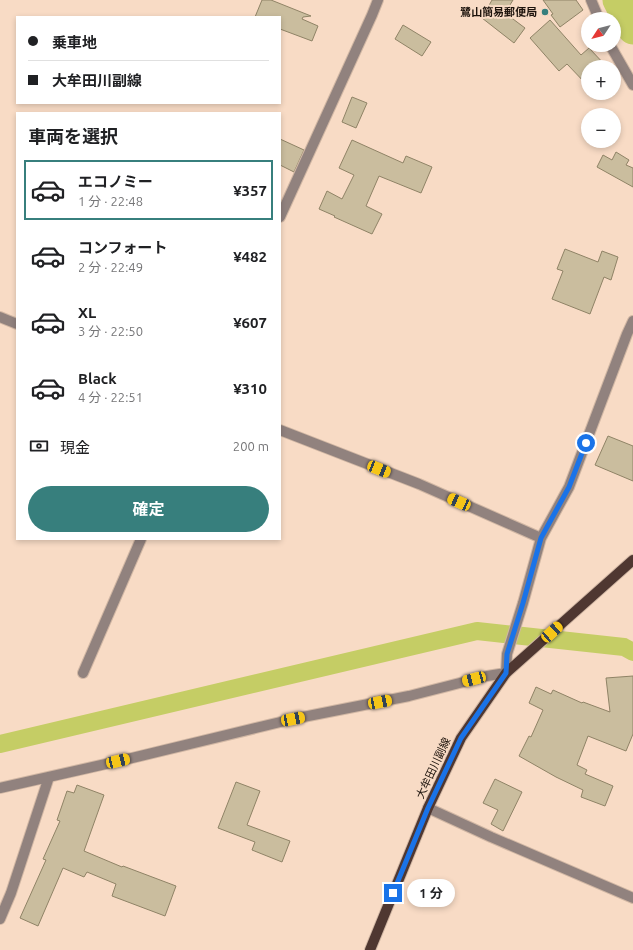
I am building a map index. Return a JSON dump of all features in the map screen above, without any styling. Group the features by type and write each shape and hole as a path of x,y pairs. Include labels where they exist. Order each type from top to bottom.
{"main road":[{"name":"大牟田川副線","path":"370,950 428,808 461,738 506,673 633,560"}],"street":[{"path":"281,215 378,0"},
{"path":"592,0 596,12"},
{"path":"614,52 633,85"},
{"path":"0,317 16,324"},
{"path":"0,788 293,719 409,696 487,676 506,673 507,654 541,538 569,487 633,321"},
{"path":"281,430 419,484 541,538"},
{"path":"83,673 141,540"},
{"path":"0,919 11,893 49,776"},
{"path":"428,808 491,837 633,898"}],"building":[{"path":"262,0 271,0 311,16 303,17 302,19 318,26 312,41 281,29 281,16 255,16"},
{"path":"492,0 513,0 505,13 525,28 514,43 482,18"},
{"path":"543,0 576,0 583,10 560,27 551,15 553,14"},
{"path":"550,20 581,55 584,52 593,52 600,60 581,60 581,79 567,64 559,71 530,38"},
{"path":"403,25 431,42 422,56 395,39"},
{"path":"352,97 367,103 356,128 342,122"},
{"path":"281,139 304,150 294,172 281,166"},
{"path":"352,140 403,163 406,156 432,167 421,193 379,176 366,206 382,214 372,234 319,209 327,191 342,199 354,175 339,168"},
{"path":"616,152 629,160 626,165 633,168 633,187 597,167 603,155 612,160"},
{"path":"565,249 598,262 602,251 618,257 611,280 604,277 590,314 552,299 563,271 557,269"},
{"path":"608,436 633,446 633,481 595,465"},
{"path":"633,676 633,734 626,751 588,736 577,765 587,770 585,774 613,786 605,806 581,797 583,790 519,756 529,736 531,737 543,710 529,703 536,687 551,694 553,690 582,703 583,702 610,712 606,678"},
{"path":"495,779 522,792 503,831 491,824 498,810 483,803"},
{"path":"236,782 260,791 247,825 290,841 282,862 252,850 255,842 218,828"},
{"path":"77,785 104,795 84,851 122,867 123,866 176,886 165,916 112,896 116,884 87,872 84,877 63,868 38,926 20,918 46,860 43,859 60,821 57,820 67,791 74,793"}],"waterway":[{"path":"618,0 633,29"},
{"path":"0,744 477,631 624,647 633,652"}],"place":[{"name":"鷺山簡易郵便局","path":"545,12"}],"route":[{"path":"393,893 428,808 461,738 506,673 507,654 541,538 569,487 586,443"}]}
